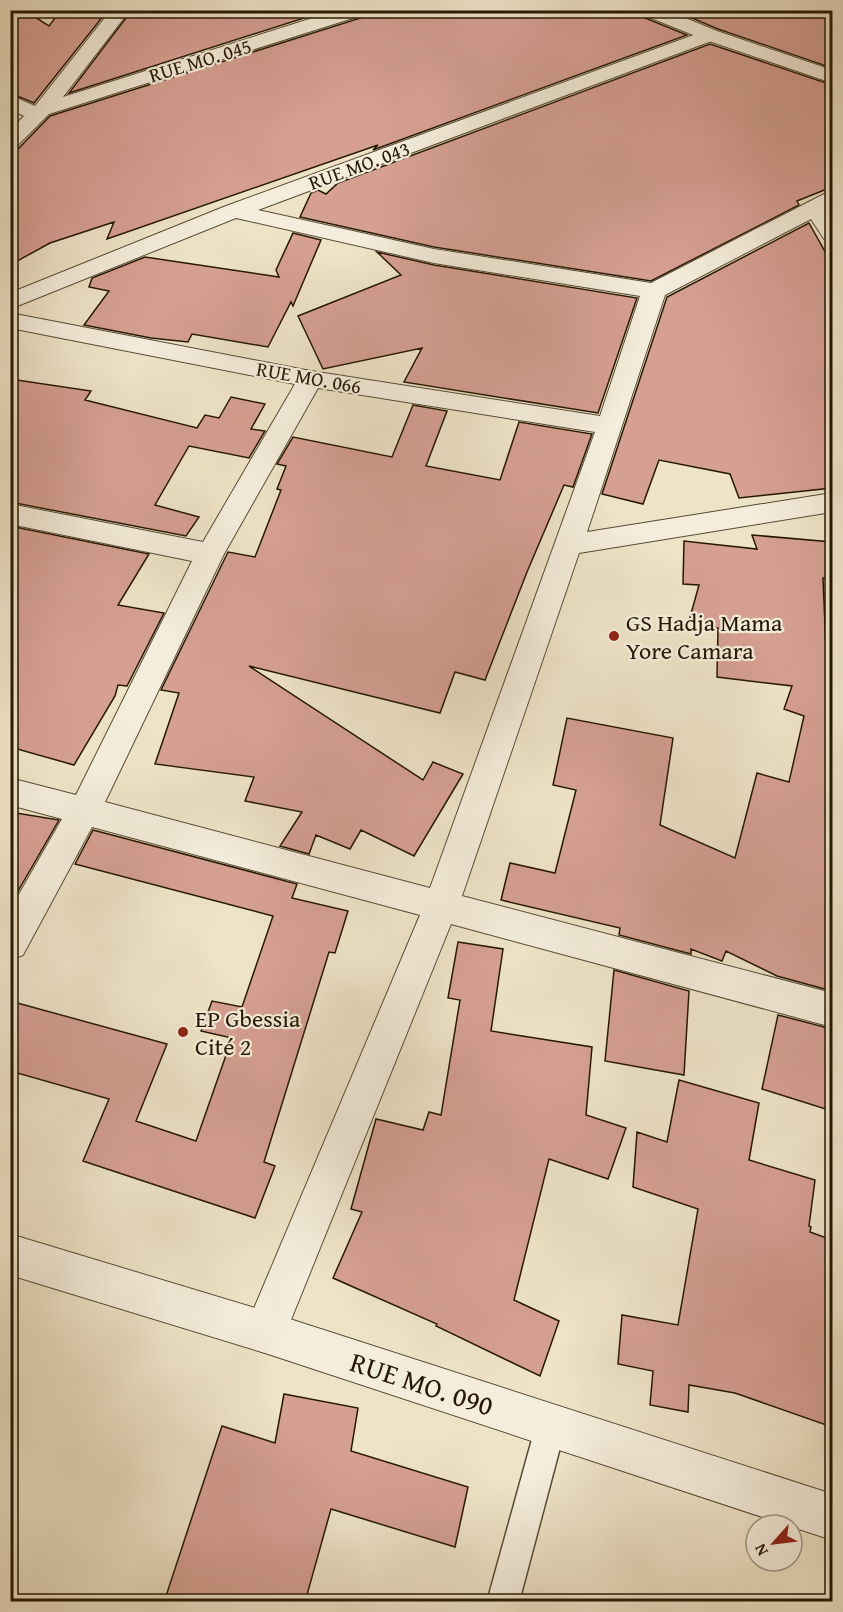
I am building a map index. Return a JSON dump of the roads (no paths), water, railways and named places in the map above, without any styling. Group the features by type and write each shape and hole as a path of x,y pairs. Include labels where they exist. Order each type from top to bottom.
{"street":[{"path":"10,142 40,113 121,10"},
{"name":"RUE MO. 045","path":"40,113 359,10"},
{"path":"648,10 710,35 832,77"},
{"name":"RUE MO. 043","path":"10,303 234,211 710,35"},
{"path":"10,101 40,113"},
{"path":"234,211 434,256 654,291 824,204 832,234"},
{"path":"265,1332 441,906 610,426 654,291"},
{"name":"RUE MO. 066","path":"10,320 310,379 610,426"},
{"path":"10,944 84,811 210,554 310,379"},
{"path":"568,545 832,503"},
{"path":"10,514 210,554"},
{"path":"10,791 832,1010"},
{"name":"RUE MO. 090","path":"10,1254 265,1332 832,1517"}],"lane":[{"path":"503,1602 551,1425"}],"place":[{"name":"GS Hadja Mama Yore Camara","path":"614,636"},
{"name":"EP Gbessia Cité 2","path":"183,1032"}]}
